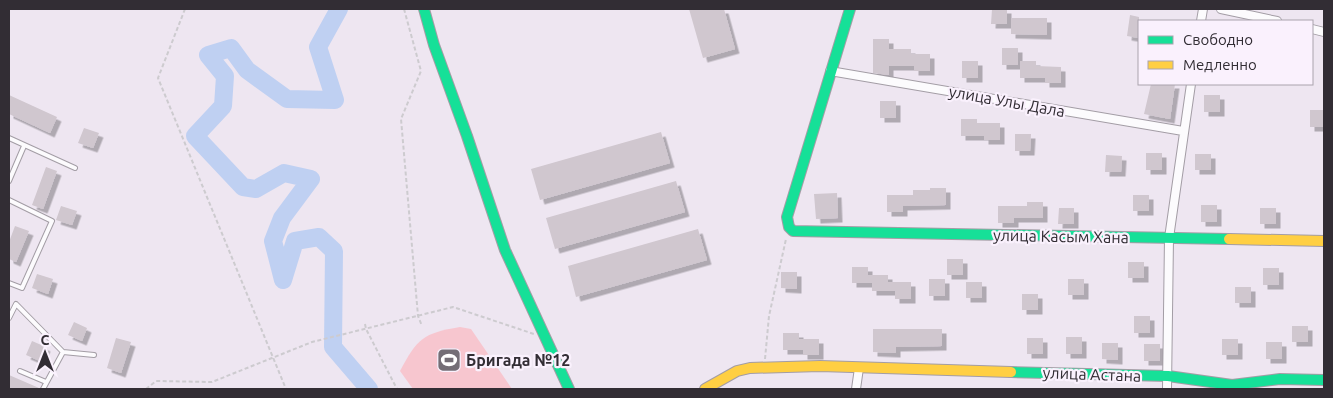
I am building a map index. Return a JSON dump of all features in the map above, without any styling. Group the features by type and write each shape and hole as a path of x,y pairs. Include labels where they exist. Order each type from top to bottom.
{"street":[{"path":"424,9 434,45 506,250 570,389"},
{"path":"793,229 787,217 850,9"},
{"path":"1221,9 1272,20"},
{"name":"улица Улы Дала","path":"830,71 1183,131"},
{"path":"1167,389 1169,238 1190,85"},
{"name":"улица Касым Хана","path":"793,229 1324,241"},
{"name":"улица Астана","path":"705,389 737,371 764,366 1168,376 1232,386 1280,379 1324,380"},
{"path":"856,389 859,368"}],"lane":[{"path":"9,138 75,168"},
{"path":"9,181 24,146"},
{"path":"9,200 52,221 22,288 9,283"},
{"path":"9,318 16,304 63,352 94,356"},
{"path":"43,389 63,352"},
{"path":"20,371 46,382"}],"path":[{"path":"185,9 158,78 286,389"},
{"path":"404,9 421,71 401,119 418,316 422,326"},
{"path":"764,366 769,316 793,229"},
{"path":"146,389 156,381 212,382 312,342 453,307 546,338"},
{"path":"365,324 397,389"}],"shaded area":[{"name":"Бригада №12","path":"460,327 471,329 512,389 413,389 400,371 411,351 422,339 429,335"}],"building":[{"path":"689,9 724,9 735,49 703,58"},
{"path":"992,9 1007,9 1007,24 991,24"},
{"path":"1130,15 1139,17 1138,38 1127,36"},
{"path":"1011,18 1047,18 1047,35 1011,34"},
{"path":"873,39 889,39 889,49 911,49 911,54 930,54 930,71 914,71 914,66 889,66 889,75 873,73"},
{"path":"1002,48 1018,48 1018,65 1002,65"},
{"path":"962,61 978,61 978,78 962,78"},
{"path":"1020,61 1036,61 1036,66 1061,67 1061,83 1045,83 1045,78 1020,78"},
{"path":"1151,85 1175,85 1170,119 1144,114"},
{"path":"9,95 57,117 50,133 9,114"},
{"path":"1204,95 1220,95 1220,112 1204,112"},
{"path":"880,101 896,101 896,118 880,118"},
{"path":"1310,110 1324,110 1324,127 1310,127"},
{"path":"961,119 977,119 977,123 1000,123 1000,140 984,140 984,136 961,136"},
{"path":"84,128 99,133 93,148 78,143"},
{"path":"661,132 670,163 540,200 531,169"},
{"path":"1015,134 1031,134 1030,151 1015,151"},
{"path":"1146,153 1162,153 1162,170 1146,170"},
{"path":"1195,154 1211,154 1211,170 1195,170"},
{"path":"1106,155 1122,156 1121,172 1105,172"},
{"path":"46,167 57,171 43,209 32,205"},
{"path":"676,181 685,212 555,249 546,218"},
{"path":"930,188 946,188 946,205 903,206 903,212 887,212 887,195 913,195 913,190 930,190"},
{"path":"837,193 838,218 816,219 814,194"},
{"path":"1133,195 1149,195 1149,211 1133,211"},
{"path":"1027,202 1043,202 1043,218 1014,218 1014,223 998,223 998,206 1027,206"},
{"path":"1201,205 1217,205 1217,222 1201,222"},
{"path":"61,206 77,211 72,225 56,220"},
{"path":"1059,208 1074,208 1074,224 1058,224"},
{"path":"1260,208 1276,208 1276,224 1260,224"},
{"path":"15,226 29,231 16,262 9,259 9,242"},
{"path":"698,229 707,260 576,297 568,266"},
{"path":"947,259 963,259 963,275 947,275"},
{"path":"1128,262 1144,262 1144,278 1128,278"},
{"path":"852,267 868,267 868,275 888,275 888,282 911,282 911,299 895,299 895,291 872,291 872,283 852,283"},
{"path":"1263,268 1279,268 1279,285 1263,285"},
{"path":"781,272 797,272 797,289 781,288"},
{"path":"37,274 53,279 48,294 32,288"},
{"path":"929,279 945,279 945,296 929,296"},
{"path":"1068,279 1084,279 1084,295 1068,295"},
{"path":"966,282 982,282 982,298 966,298"},
{"path":"1235,287 1251,287 1251,303 1235,303"},
{"path":"1022,294 1038,294 1038,310 1022,310"},
{"path":"1134,316 1150,316 1150,333 1134,333"},
{"path":"74,322 87,328 82,341 68,335"},
{"path":"1292,326 1308,326 1308,342 1292,342"},
{"path":"873,329 942,329 942,346 896,347 896,353 873,352"},
{"path":"783,333 799,333 799,339 819,339 819,355 803,355 803,350 783,350"},
{"path":"1066,337 1082,337 1082,354 1066,354"},
{"path":"116,338 131,342 121,373 107,368"},
{"path":"1027,338 1043,338 1043,354 1027,354"},
{"path":"1222,339 1238,339 1238,355 1222,355"},
{"path":"32,341 46,347 40,361 26,355"},
{"path":"1266,342 1282,342 1282,359 1266,359"},
{"path":"1102,343 1118,343 1118,360 1102,359"},
{"path":"1144,344 1160,344 1160,361 1144,361"},
{"path":"9,375 39,388 39,389 9,389"}],"waterway":[{"path":"339,9 318,47 335,100 287,99 247,70 231,48 208,55 225,76 223,106 195,136 243,187 256,189 284,173 311,179 282,218 273,241 283,280 295,241 319,237 334,251 333,347 369,389"}],"traffic: fast":[{"path":"424,9 434,45 505,250 569,389"},
{"path":"850,9 787,217 789,227 793,231 1229,239"},
{"path":"1011,372 1168,376 1232,385 1280,379 1324,380"}],"traffic: slow":[{"path":"1229,239 1324,241"},
{"path":"705,389 737,371 750,368 820,366 1011,372"}],"place":[{"name":"Бригада №12","path":"449,360"}]}
